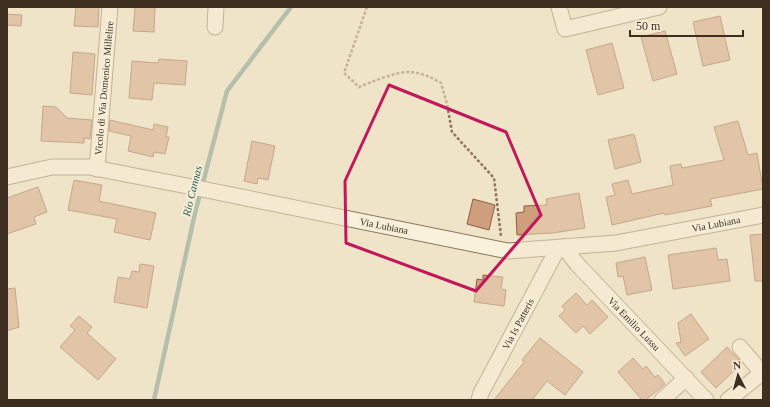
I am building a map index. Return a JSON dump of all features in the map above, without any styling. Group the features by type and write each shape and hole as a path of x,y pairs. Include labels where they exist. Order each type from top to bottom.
{"street":[{"name":"Vicolo di Via Domenico Millelire","path":"97,169 110,7"},
{"path":"215,27 216,7"},
{"path":"559,7 565,29 659,7"},
{"name":"Via Lubiana","path":"7,177 52,167 89,167 508,251 616,243 763,215"},
{"name":"Via Emilio Lussu","path":"561,247 706,400"},
{"name":"Via Is Patteris","path":"479,400 481,393 561,247"},
{"path":"728,400 762,373 740,347"},
{"path":"662,400 686,378"}],"path":[{"path":"367,7 344,73 359,87 377,79 408,72 430,76 441,83 447,104 452,132 494,178 502,236"}],"highlighted area":[{"path":"389,85 506,132 541,215 476,291 346,243 345,181"}],"building":[{"path":"76,7 99,7 98,27 74,26"},
{"path":"135,7 155,7 154,32 133,31"},
{"path":"7,14 22,15 21,26 7,25"},
{"path":"720,16 730,60 703,66 693,22"},
{"path":"665,31 677,74 653,81 641,37"},
{"path":"612,43 624,88 598,95 586,50"},
{"path":"73,52 95,54 92,95 70,93"},
{"path":"159,59 187,61 185,85 154,83 152,100 129,98 132,61 158,63"},
{"path":"43,106 56,107 67,118 92,120 90,139 84,138 84,143 41,141"},
{"path":"110,120 153,130 154,124 168,127 166,137 169,137 165,154 154,152 153,157 128,151 131,136 109,131"},
{"path":"738,121 748,155 757,153 763,189 710,199 712,206 665,215 664,213 612,225 606,197 615,195 612,184 628,180 632,194 673,185 670,166 681,164 682,168 724,160 714,127"},
{"path":"634,134 641,162 615,169 608,140"},
{"path":"252,141 275,146 268,180 258,178 257,184 244,181"},
{"path":"74,180 102,185 99,201 156,213 150,240 114,232 117,219 68,210"},
{"path":"38,187 47,212 34,217 36,224 7,234 7,198"},
{"path":"579,193 585,228 553,233 517,235 516,213 524,212 524,206 547,205 546,199"},
{"path":"473,199 495,205 489,230 467,224"},
{"path":"763,234 763,281 755,281 750,235"},
{"path":"716,248 718,260 727,259 730,281 673,289 668,255"},
{"path":"645,257 652,290 627,295 623,276 618,277 616,263"},
{"path":"140,264 154,266 147,308 114,302 118,277 130,279 132,271 139,272"},
{"path":"483,275 503,277 501,289 506,290 504,306 474,302 477,279 483,280"},
{"path":"15,288 19,327 7,331 7,289"},
{"path":"576,293 587,305 592,300 608,317 590,334 583,326 576,333 559,316 565,310 562,306"},
{"path":"691,314 709,339 685,356 676,343 681,342 678,323"},
{"path":"79,316 92,327 87,333 116,359 98,380 60,347 75,330 70,326"},
{"path":"540,338 583,372 565,395 547,381 532,400 494,400 524,362 522,360"},
{"path":"727,347 742,363 716,388 701,372"},
{"path":"633,358 643,369 646,366 655,377 658,375 665,384 646,400 642,400 618,372"}],"waterway":[{"name":"Rio Cannas","path":"154,400 195,213 227,91 291,7"}]}
